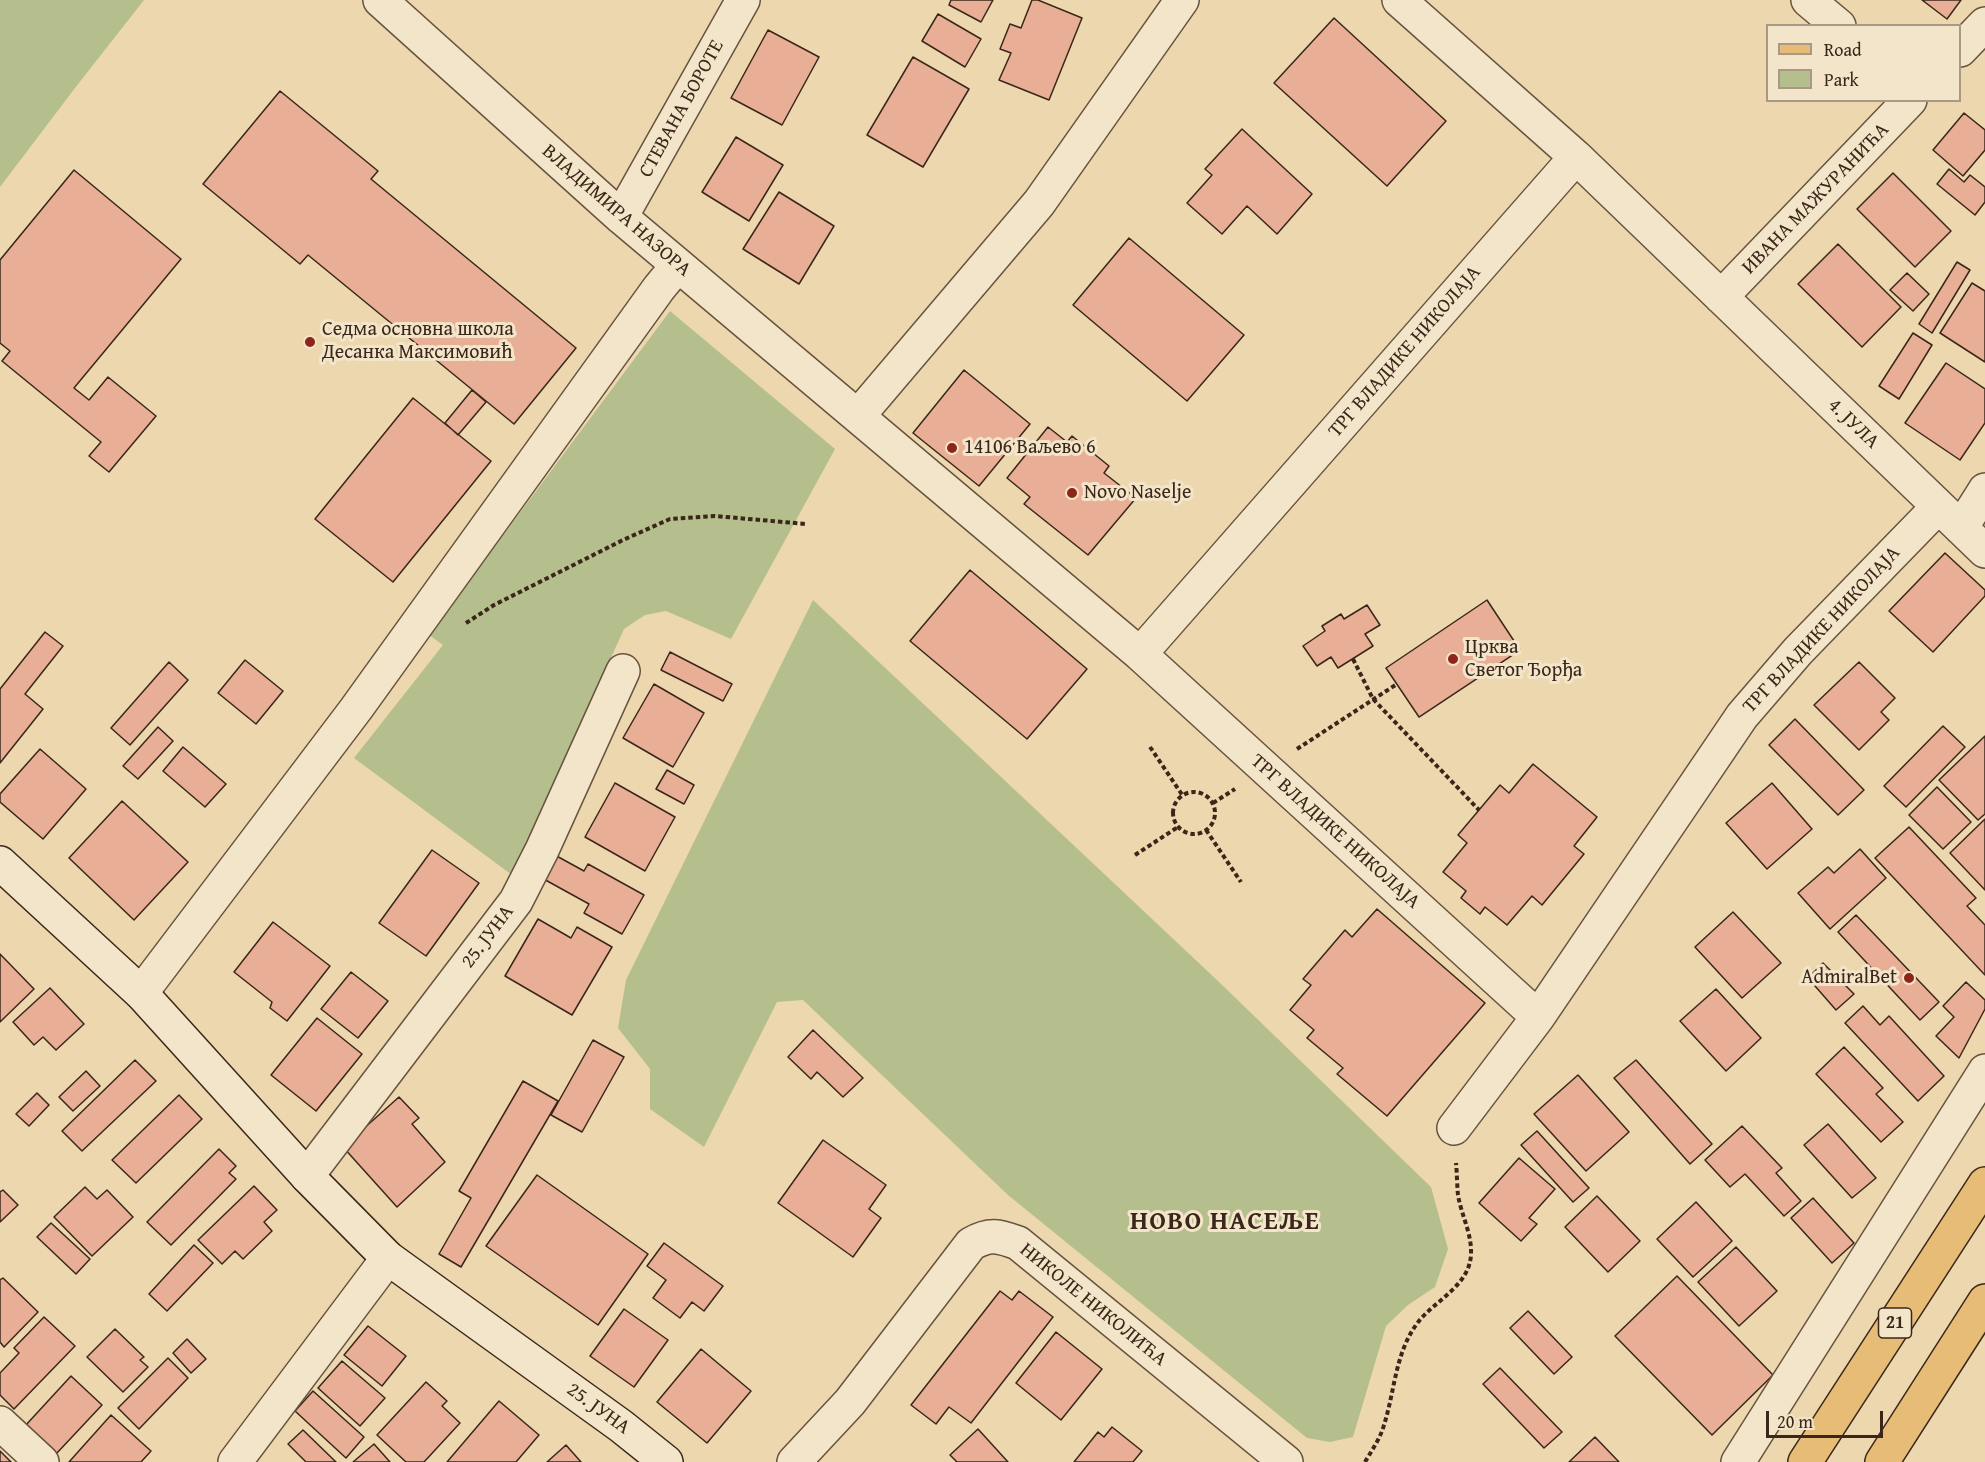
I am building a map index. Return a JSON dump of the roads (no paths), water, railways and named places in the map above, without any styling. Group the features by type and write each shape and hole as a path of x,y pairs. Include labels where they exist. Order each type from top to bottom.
{"main road":[{"name":"21","path":"1805,1462 1985,1184"},
{"path":"1882,1462 1985,1301"}],"street":[{"name":"ВЛАДИМИРА НАЗОРА","path":"380,0 621,217 1140,654"},
{"name":"СТЕВАНА БОРОТЕ","path":"621,217 743,0"},
{"path":"858,416 1039,203 1182,0"},
{"name":"4. ЈУЛА","path":"1399,0 1576,157 1985,551"},
{"path":"1808,0 1837,24"},
{"path":"1961,48 1985,24"},
{"name":"ИВАНА МАЖУРАНИЋА","path":"1721,297 1908,102"},
{"name":"ТРГ ВЛАДИКЕ НИКОЛАЈА","path":"1576,157 1140,654 1538,1017 1742,716 1798,651 1985,490"},
{"path":"141,993 356,709 658,288 678,265"},
{"name":"25. ЈУНА","path":"307,1176 516,902 623,671"},
{"name":"25. ЈУНА","path":"0,863 141,993 307,1176 388,1258 621,1425 666,1462"},
{"path":"1454,1128 1538,1017"},
{"path":"1738,1462 1985,1071"},
{"name":"НИКОЛЕ НИКОЛИЋА","path":"794,1462 850,1402 971,1244 982,1238 999,1236 1018,1243 1286,1462"},
{"path":"235,1462 388,1258"},
{"path":"0,1423 42,1462"}],"place":[{"name":"Седма основна школа Десанка Максимовић","path":"310,342"},
{"name":"14106 Ваљево 6","path":"952,448"},
{"name":"Novo Naselje","path":"1072,493"},
{"name":"Црква Светог Ђорђа","path":"1453,659"},
{"name":"AdmiralBet","path":"1909,978"}],"district":[{"name":"НОВО НАСЕЉЕ","path":"1225,1222"}]}
